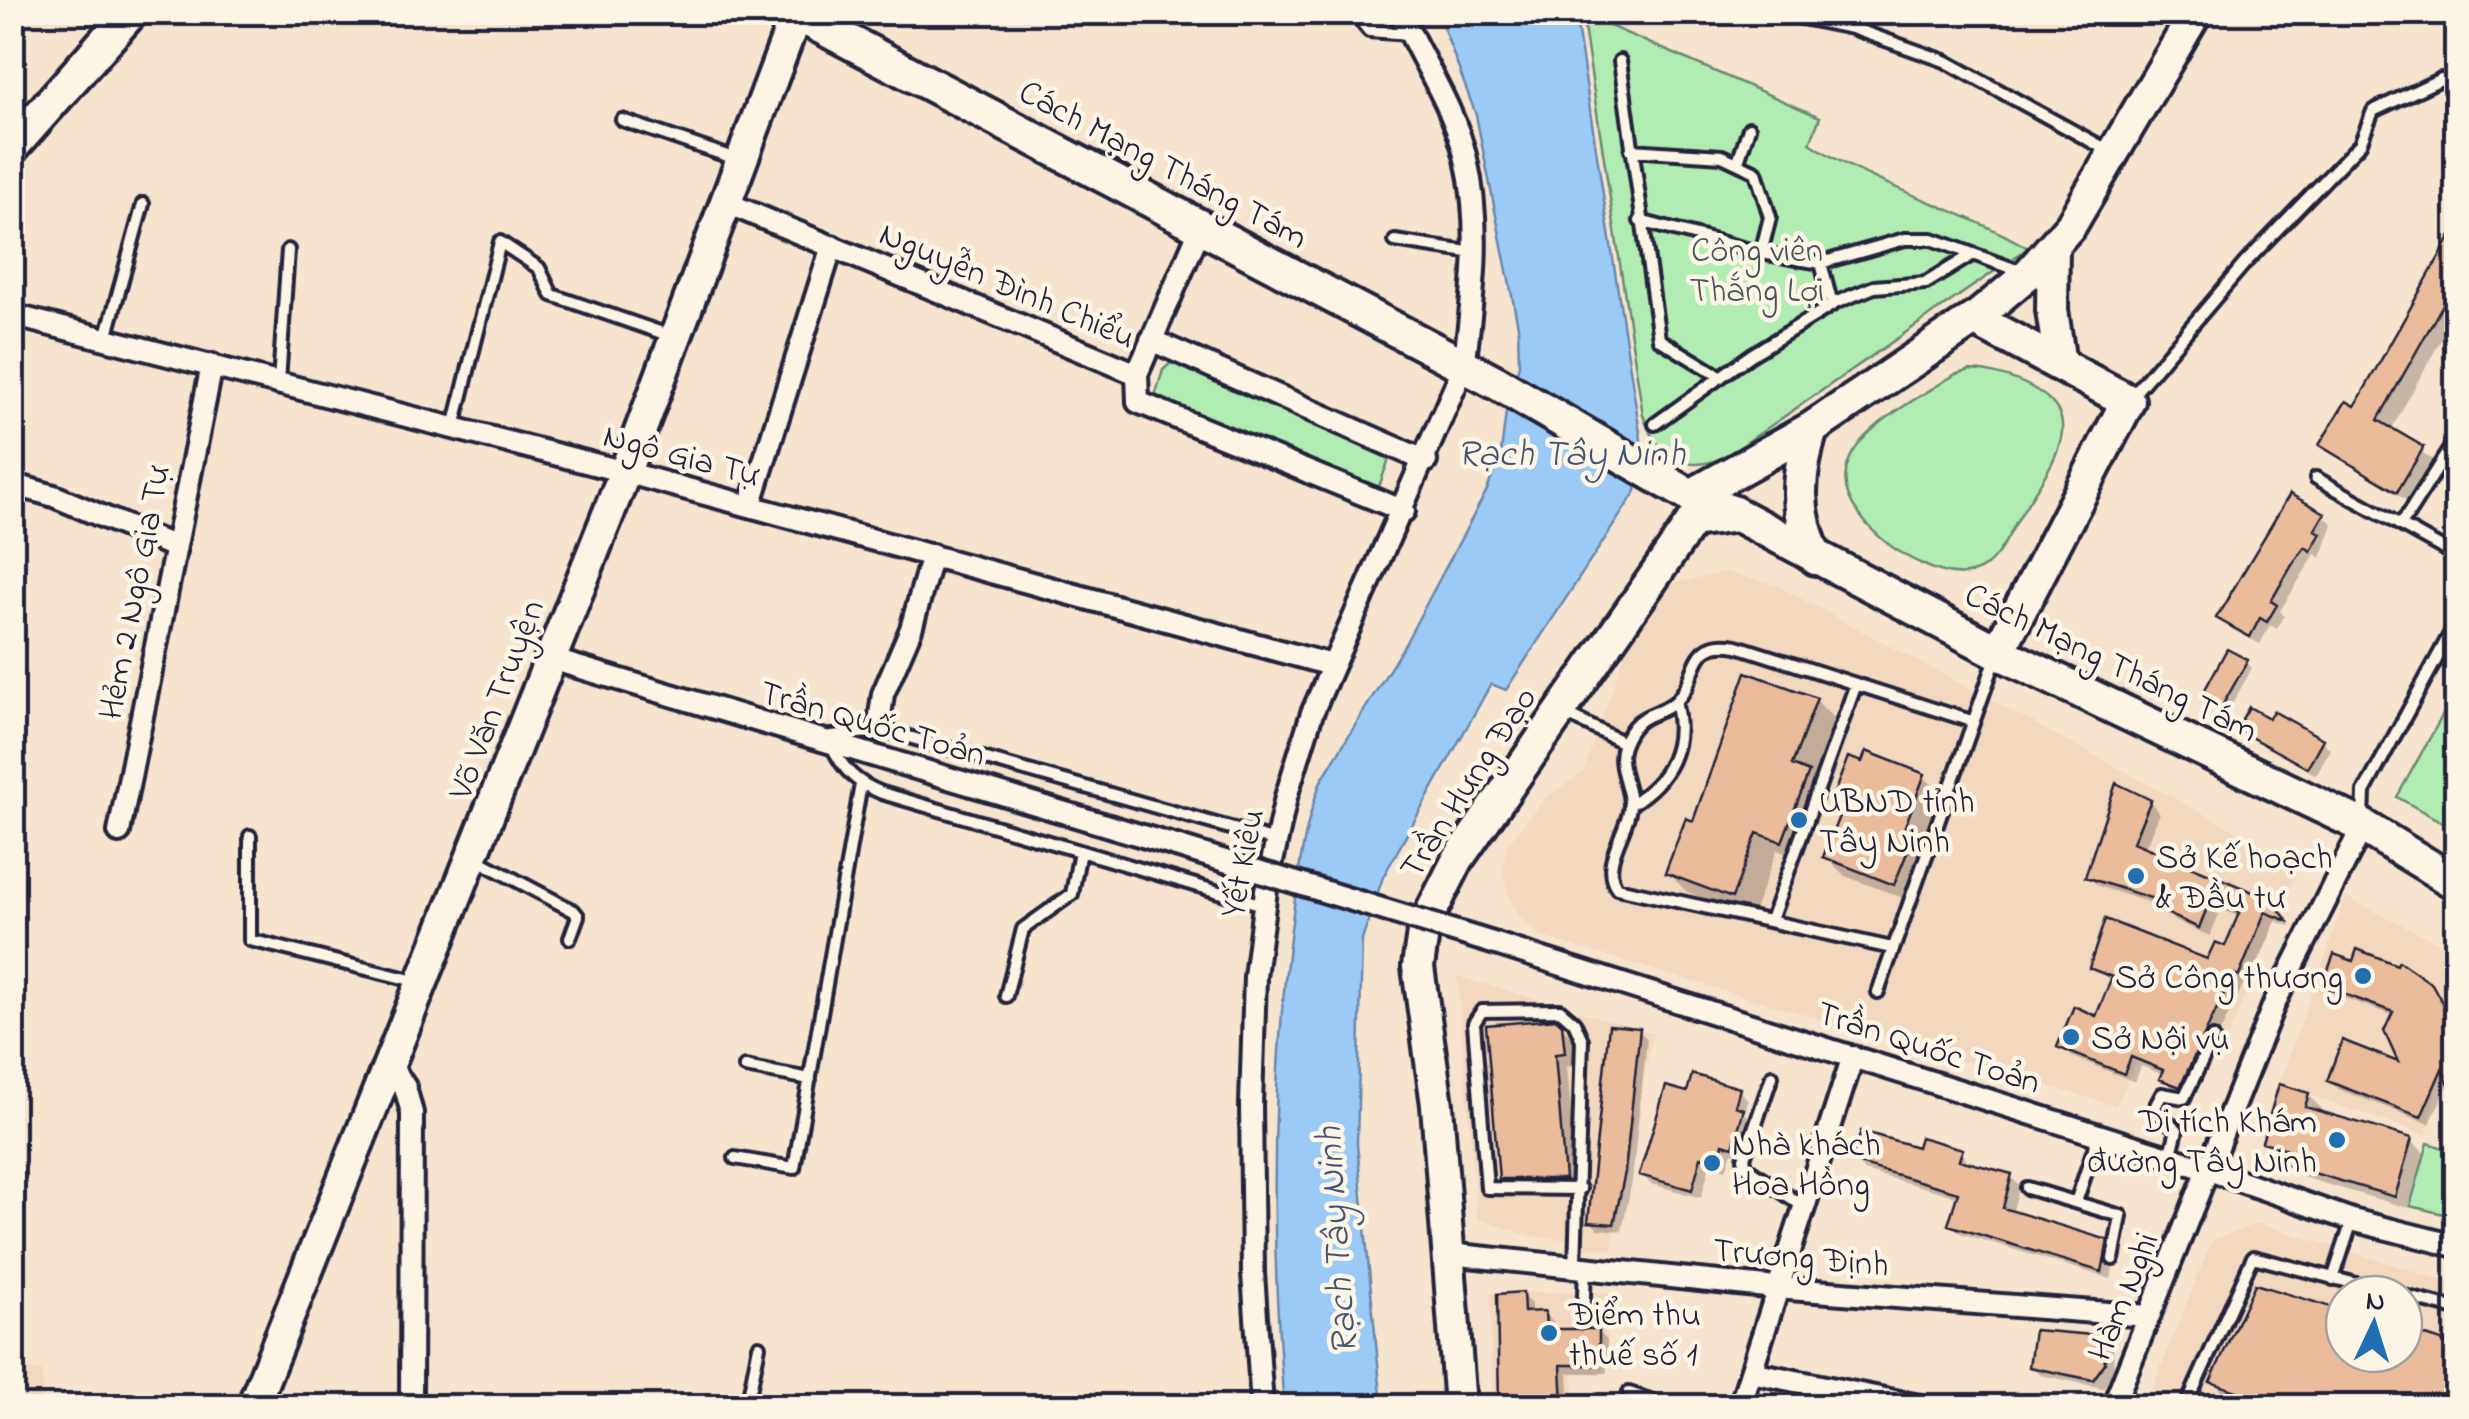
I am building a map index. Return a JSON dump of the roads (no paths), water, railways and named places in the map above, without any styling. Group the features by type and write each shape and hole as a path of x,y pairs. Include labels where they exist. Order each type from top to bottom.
{"main road":[{"path":"12,148 131,12"},
{"name":"Cách Mạng Tháng Tám","path":"795,13 1496,383 1687,498 1705,493 1726,503 1736,514 1816,558 1998,652 2363,826 2456,883"},
{"path":"1974,319 2128,401 1998,652"},
{"name":"Trần Hưng Đạo","path":"1687,498 1811,429 1974,319"},
{"path":"1811,429 1798,504 1802,530 1816,558"}],"street":[{"name":"Yết Kiêu","path":"1262,1406 1252,1274 1255,977 1276,841 1312,712 1426,461 1464,366 1475,253 1466,159 1450,112 1400,12"},
{"name":"Trần Hưng Đạo","path":"1974,319 2053,248 2116,155 2196,12"},
{"name":"Võ Văn Truyện","path":"252,1406 625,472 795,13"},
{"name":"Nguyễn Đình Chiểu","path":"727,203 1137,374 1135,395 1141,404 1404,511"},
{"path":"1137,374 1200,229"},
{"path":"750,506 832,246"},
{"path":"2053,248 2052,310 2060,364"},
{"name":"Ngô Gia Tự","path":"12,315 625,472 1331,665"},
{"name":"Nguyễn Đình Chiểu","path":"1151,340 1426,461"},
{"name":"Hẻm 2 Ngô Gia Tự","path":"120,832 212,365"},
{"path":"12,484 54,496 175,547"},
{"name":"Trần Hưng Đạo","path":"1460,1406 1449,1254 1418,967 1424,926 1458,858 1560,711 1687,498"},
{"path":"878,730 883,694 911,629 932,555"},
{"name":"Trần Quốc Toản","path":"552,659 1496,944 2099,1134 2352,1220 2456,1246"},
{"name":"Hàm Nghi","path":"2114,1402 2275,1002 2363,826"},
{"path":"1740,1406 1853,1056"},
{"path":"390,1065 405,1088 412,1113 411,1406"},
{"name":"Trương Định","path":"1449,1254 1776,1288 2148,1316"},
{"path":"1750,1372 1918,1406"}],"lane":[{"path":"1354,12 1369,31 1410,34"},
{"path":"1772,12 1852,28 1945,62 2116,155"},
{"path":"1620,61 1658,339 1721,377"},
{"path":"2128,401 2245,263 2360,144 2373,111 2441,79"},
{"path":"622,120 742,160"},
{"path":"1738,161 1749,128"},
{"path":"1631,150 1738,161 1756,172 1763,183 1770,217 1761,253"},
{"path":"106,338 143,204"},
{"path":"1640,221 1761,253 1822,263 1905,239 1932,238 2028,274"},
{"path":"454,427 500,242 539,268 552,296 674,336"},
{"path":"1395,242 1475,253"},
{"path":"279,382 288,250"},
{"path":"1655,424 1832,305 1874,287 1926,282 1973,254"},
{"path":"1822,263 1832,305"},
{"path":"2400,525 2456,439"},
{"path":"2316,478 2456,556"},
{"path":"2363,826 2364,792 2456,623"},
{"path":"1892,948 1617,888 1610,870 1631,804 1621,765 1624,744 1642,718 1675,702 1702,653 1718,644 1970,721"},
{"path":"1878,992 1970,721 1998,652"},
{"path":"1771,920 1856,684"},
{"path":"1631,804 1658,785 1669,769 1680,736 1675,702"},
{"path":"1560,711 1624,744"},
{"path":"1264,905 861,784 842,768 823,741 878,730 1276,841"},
{"path":"736,1158 794,1168 861,784"},
{"path":"250,836 250,940 424,983"},
{"path":"1006,996 1023,929 1072,894 1080,851"},
{"path":"474,858 574,911 578,916 570,938"},
{"path":"1580,1189 1487,1188 1474,1023 1482,1012 1551,1008 1574,1022 1582,1040 1582,1322"},
{"path":"2170,1157 2177,1130 2154,1108 2162,1094 2184,1098 2213,1038"},
{"path":"744,1067 810,1080"},
{"path":"1772,1076 1744,1158 1746,1168 1804,1207"},
{"path":"2076,1202 2099,1134"},
{"path":"2027,1188 2123,1219 2113,1259"},
{"path":"2335,1274 2352,1220"},
{"path":"2186,1406 2252,1257 2324,1277"},
{"path":"2424,1301 2456,1309"},
{"path":"747,1406 759,1346"},
{"path":"1629,1393 1668,1406"},
{"path":"2114,1402 2151,1406"}],"water":[{"name":"Rạch Tây Ninh","path":"1438,13 1575,13 1642,446 1636,491 1506,690 1491,684 1383,877 1362,940 1357,1144 1382,1406 1284,1406 1275,1230 1276,1112 1283,995 1305,838 1321,781 1405,644 1487,490 1501,453 1506,412 1519,365 1518,326 1476,115"}],"place":[{"name":"UBND tỉnh Tây Ninh","path":"1799,820"},
{"name":"Sở Kế hoạch & Đầu tư","path":"2136,876"},
{"name":"Sở Công thương","path":"2363,976"},
{"name":"Sở Nội vụ","path":"2071,1037"},
{"name":"Di tích Khám đường Tây Ninh","path":"2337,1140"},
{"name":"Nhà khách Hoa Hồng","path":"1712,1163"},
{"name":"Điểm thu thuế số 1","path":"1549,1333"}],"park label":[{"name":"Công viên Thắng Lợi","path":"1757,269"}]}
